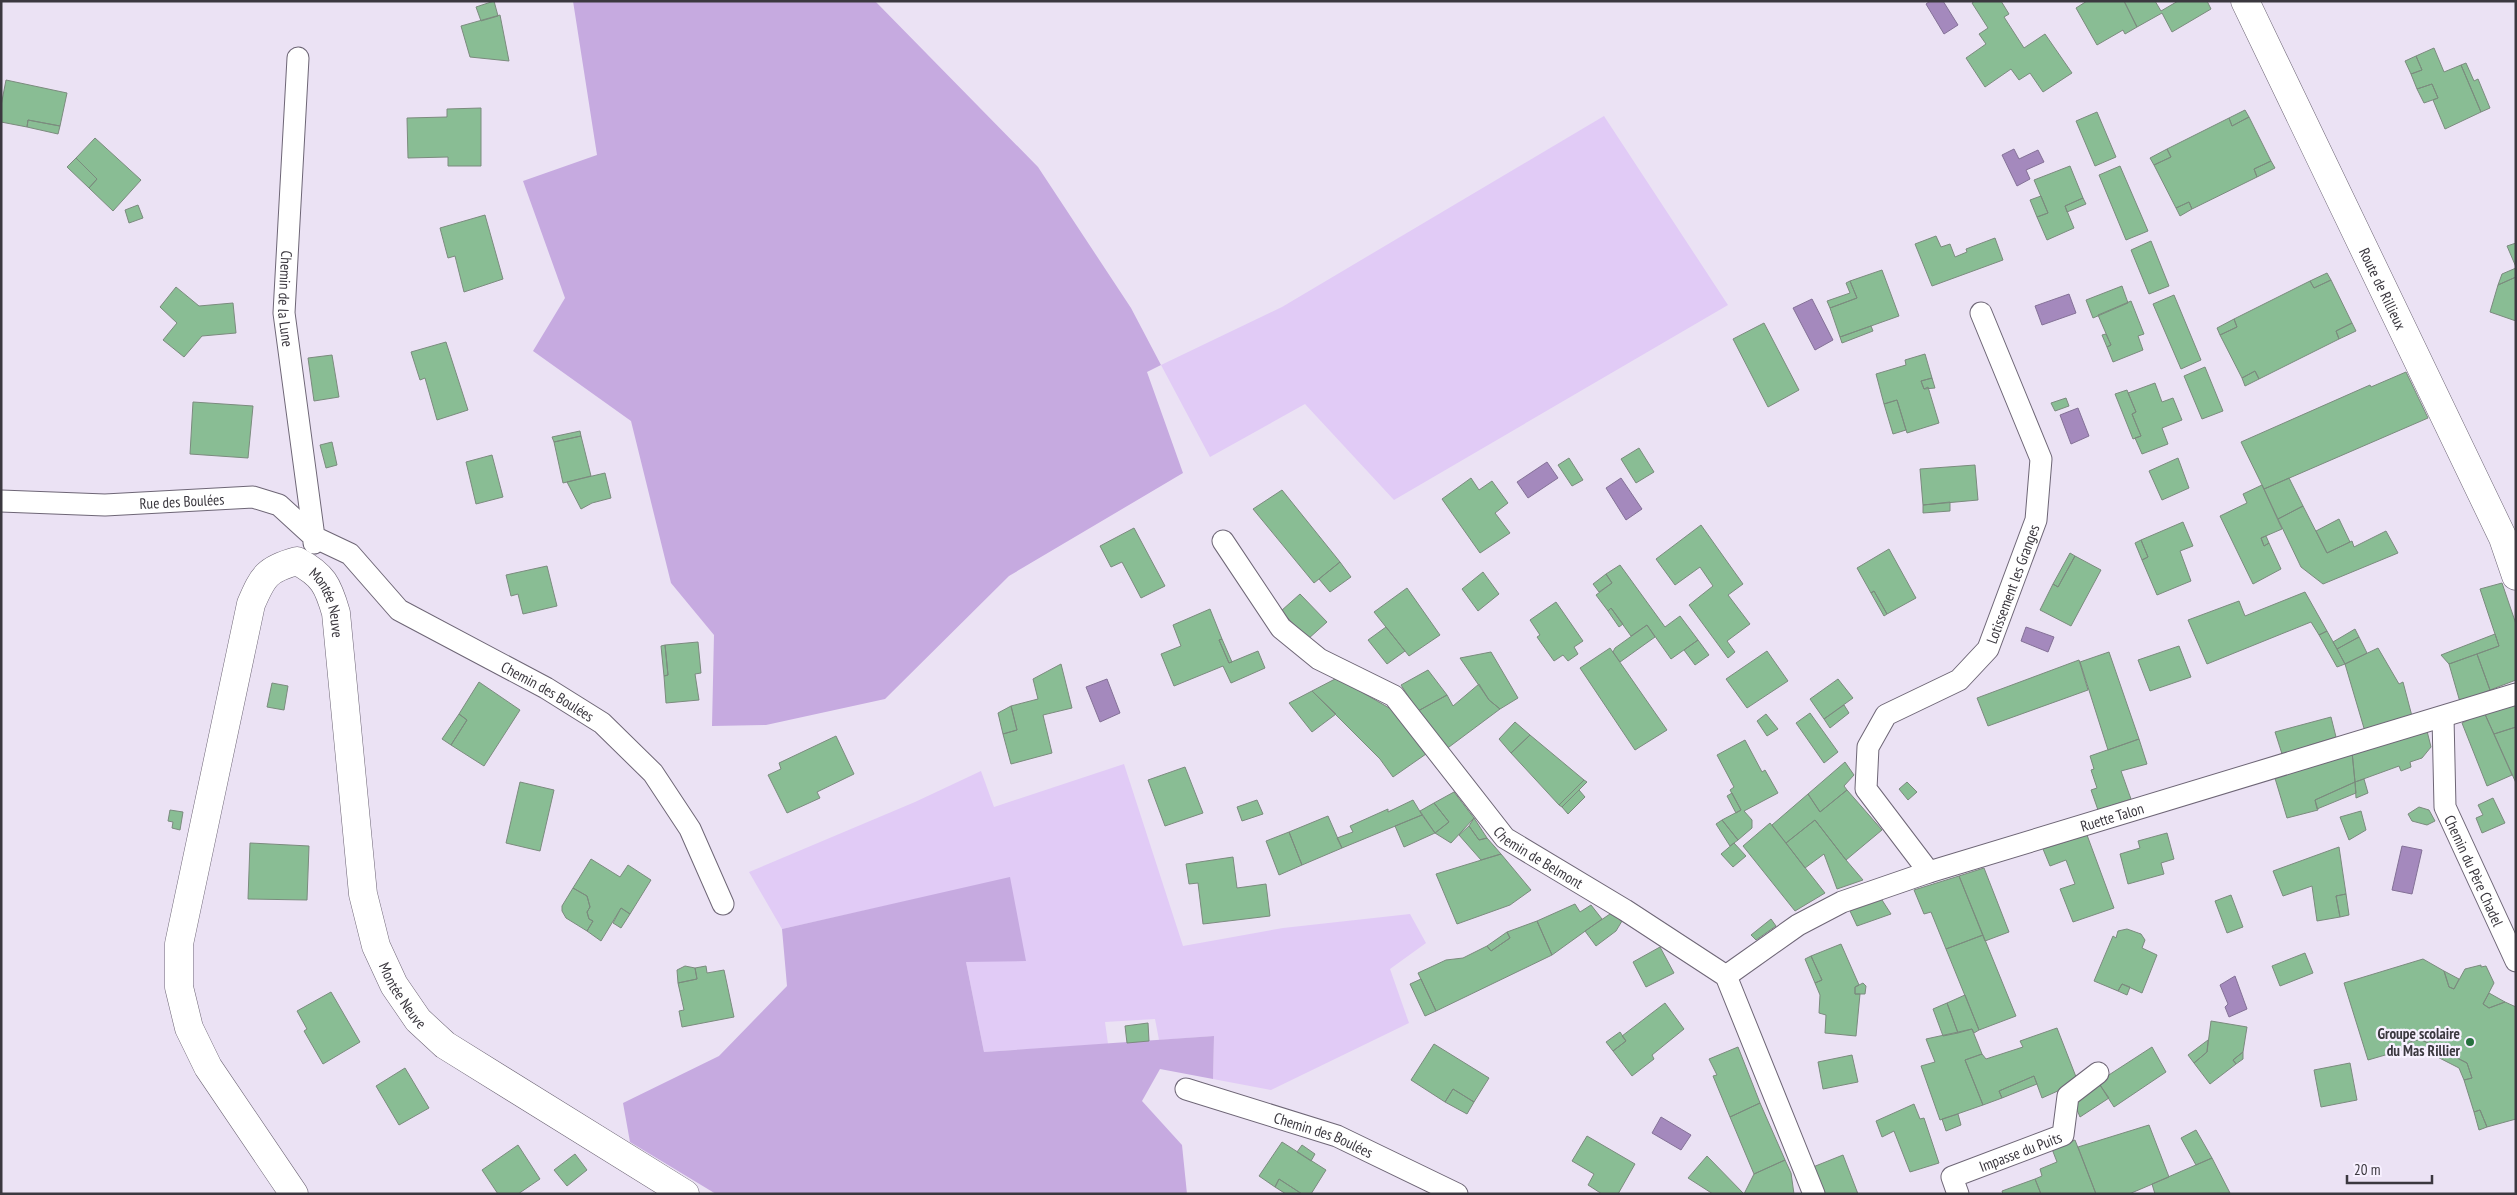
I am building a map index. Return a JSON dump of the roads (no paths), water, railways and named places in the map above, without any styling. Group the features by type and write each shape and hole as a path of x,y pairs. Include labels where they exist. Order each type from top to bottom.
{"street":[{"name":"Route de Rillieux","path":"2245,1 2509,535 2516,576"},
{"name":"Chemin de la Lune","path":"298,58 284,313 314,537"},
{"name":"Lotissement les Granges","path":"1929,872 1866,789 1868,747 1886,715 1959,680 1988,649 2036,520 2041,459 1981,313"},
{"name":"Rue des Boulées","path":"1,501 105,505 253,497 279,505 314,537"},
{"path":"314,537 315,571"},
{"name":"Chemin des Boulées","path":"314,537 350,554 399,610 546,688 602,723 653,773 690,828 723,904"},
{"name":"Chemin de Belmont","path":"1223,541 1281,628 1319,659 1394,696 1504,838 1625,910 1726,976"},
{"name":"Montée Neuve","path":"294,1194 208,1067 189,1028 179,987 179,944 251,604 261,580 276,566 297,560 315,571 328,588 336,613 363,894 376,946 394,985 418,1020 445,1045 685,1194"},
{"name":"Ruette Talon","path":"1726,976 1798,925 1842,902 1929,872 2516,694"},
{"name":"Chemin du Père Chadel","path":"2443,717 2446,806 2516,961"},
{"path":"1726,976 1814,1194"},
{"name":"Impasse du Puits","path":"1958,1194 1952,1176 2063,1135 2068,1096 2098,1073"},
{"name":"Chemin des Boulées","path":"1186,1088 1336,1136 1457,1194"}],"place":[{"name":"Groupe scolaire du Mas Rillier","path":"2470,1042"}]}
